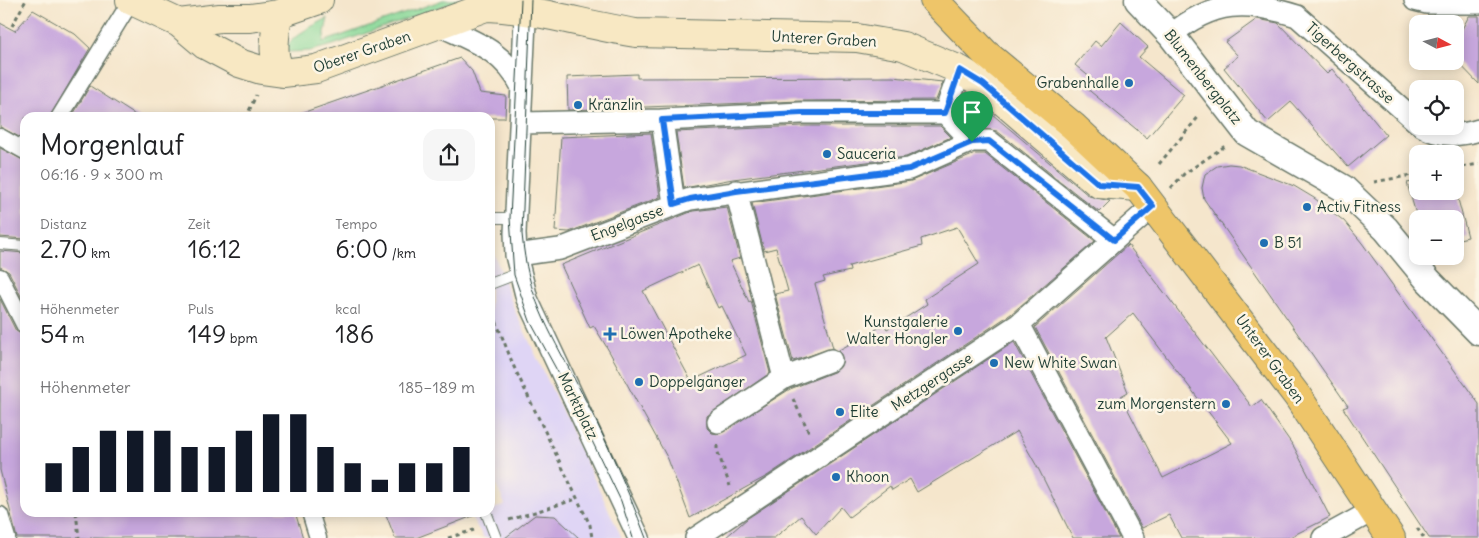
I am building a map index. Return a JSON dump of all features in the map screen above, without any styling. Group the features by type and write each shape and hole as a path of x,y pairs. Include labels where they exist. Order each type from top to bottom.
{"main road":[{"name":"Oberer Graben","path":"130,0 175,12 226,58 261,70 283,73 316,69 439,25 512,4"},
{"name":"Unterer Graben","path":"934,0 985,53 1074,126 1145,197 1298,396 1391,538"},
{"name":"Unterer Graben","path":"512,4 605,28 636,32 857,38 903,46 960,70 983,84 1099,184 1145,197"},
{"path":"175,12 220,18 250,18 296,6"},
{"path":"283,73 277,66 274,56 296,6"}],"street":[{"path":"63,112 130,0"},
{"name":"Blumenbergplatz","path":"1138,0 1171,35 1246,133"},
{"name":"Tigerbergstrasse","path":"1171,35 1203,11 1233,0 1266,3 1282,8 1297,16 1409,116"},
{"path":"1414,0 1427,3 1479,3"},
{"name":"Marktplatz","path":"512,4 522,87 522,123 516,218 518,264 527,299 639,538"},
{"path":"439,25 484,44 508,66 522,87"},
{"path":"945,113 960,70"},
{"path":"522,123 662,120 801,113 945,113 972,142 989,141 1114,240"},
{"path":"662,120 674,204"},
{"path":"1464,133 1479,130"},
{"path":"1246,133 1343,188 1386,229 1428,280 1479,332"},
{"path":"0,137 20,148"},
{"name":"Engelgasse","path":"518,264 690,199 736,191 909,169 972,142"},
{"path":"736,191 788,386"},
{"name":"Metzgergasse","path":"696,538 743,509 822,454 1019,324 1114,240 1145,197"},
{"path":"0,277 20,316"},
{"path":"1019,324 1133,538"},
{"path":"718,422 788,386 831,360"},
{"path":"1323,538 1374,510"},
{"path":"0,515 7,538"},
{"path":"312,517 318,538"}],"lane":[{"path":"495,218 516,218"},
{"path":"0,244 20,246"},
{"path":"495,280 518,264"},
{"path":"488,517 496,538"}],"path":[{"path":"12,26 26,0"},
{"path":"249,112 256,95"},
{"path":"1159,164 1202,112"},
{"name":"Blumenbergplatz","path":"1145,197 1246,133"},
{"path":"1464,166 1479,164"},
{"path":"1382,180 1409,176"},
{"path":"495,319 514,367 590,525 592,538"},
{"path":"788,386 812,438"},
{"path":"718,422 717,450 727,480 743,509"},
{"path":"448,538 578,499"},
{"path":"77,517 79,538"}],"shaded area":[{"path":"495,256 515,311 622,538 484,538 471,517 495,517 495,509 505,505 495,482"}],"green space":[{"path":"443,0 460,0 333,45 310,51 288,52 286,48 299,34 328,18 323,42"}],"building":[{"path":"33,10 75,34 90,48 53,112 20,112 20,137 0,127 0,23 15,31"},
{"path":"1469,16 1479,16 1479,84 1464,68 1464,25"},
{"path":"1257,19 1278,23 1327,74 1332,69 1386,135 1348,167 1291,102 1268,122 1224,68 1238,56 1225,42"},
{"name":"Grabenhalle","path":"1121,22 1148,47 1139,57 1184,95 1147,138 1085,87 1092,79 1075,65 1095,41 1101,46"},
{"path":"460,58 472,71 480,93 506,96 505,118 495,118 495,112 305,112"},
{"path":"637,74 637,78 893,77 943,82 936,100 800,101 568,110 567,77"},
{"path":"90,86 131,112 75,112"},
{"path":"966,92 1089,196 1110,201 1099,212 997,131 977,128 959,110"},
{"path":"801,126 940,126 951,137 906,157 733,179 684,188 676,132"},
{"path":"651,133 660,197 569,232 555,231 561,137"},
{"path":"0,148 20,158 20,239 0,237"},
{"path":"975,154 985,154 1095,241 1011,314 767,476 690,518 668,459 609,351 594,326 590,328 561,265 693,211 727,207 740,258 730,261 749,302 751,301 770,373 707,416 707,428 712,433 719,434 790,389 836,371 843,361 839,350 884,325 887,329 907,317 927,304 925,299 979,264 957,227 921,239 922,246 849,266 850,271 823,277 825,281 815,284 833,348 793,361 775,294 788,291 776,248 764,251 752,203 911,181","holes":["698,265 718,308 722,306 746,355 691,381 643,291"]},
{"path":"1239,165 1294,186 1314,198 1344,221 1479,404 1479,538 1429,538 1343,408 1348,406 1204,199 1202,188 1205,174 1217,166"},
{"path":"1412,200 1458,200 1461,210 1415,210"},
{"path":"1464,222 1468,237 1464,238"},
{"path":"1128,245 1252,407 1261,400 1294,447 1330,517 1288,538 1181,538 1169,515 1142,528 1035,327","holes":["1133,313 1232,443 1163,478 1121,396 1128,392 1106,337"]},
{"path":"0,251 20,253 20,294 9,272 0,267"},
{"path":"0,299 16,331 20,333 20,517 297,517 303,538 17,538 0,470"},
{"path":"1014,342 1119,538 1073,538 1017,431 917,492 910,479 892,490 890,486 849,517 841,507 816,534 801,516 774,538 725,538 748,518"},
{"path":"535,515 555,516 579,538 505,538"},
{"path":"387,517 470,517 416,538 395,538"}],"tram line":[{"path":"521,0 510,218 514,275 530,321 566,387 621,501 633,538"},
{"path":"531,0 522,234 529,276 540,311 605,439 646,538"}],"place":[{"name":"Grabenhalle","path":"1129,83"},
{"name":"Kränzlin","path":"578,105"},
{"name":"Sauceria","path":"827,154"},
{"name":"Activ Fitness","path":"1307,207"},
{"name":"B 51","path":"1264,243"},
{"name":"Kunstgalerie Walter Hongler","path":"958,331"},
{"name":"Löwen Apotheke","path":"610,334"},
{"name":"New White Swan","path":"994,363"},
{"name":"Doppelgänger","path":"639,382"},
{"name":"zum Morgenstern","path":"1226,404"},
{"name":"Elite","path":"840,412"},
{"name":"Khoon","path":"836,477"}],"route":[{"path":"960,70 983,84 1099,184 1138,187 1153,206 1114,240 989,141 972,142 909,169 736,191 690,199 674,204 662,120 801,113 945,113 960,70"}]}
